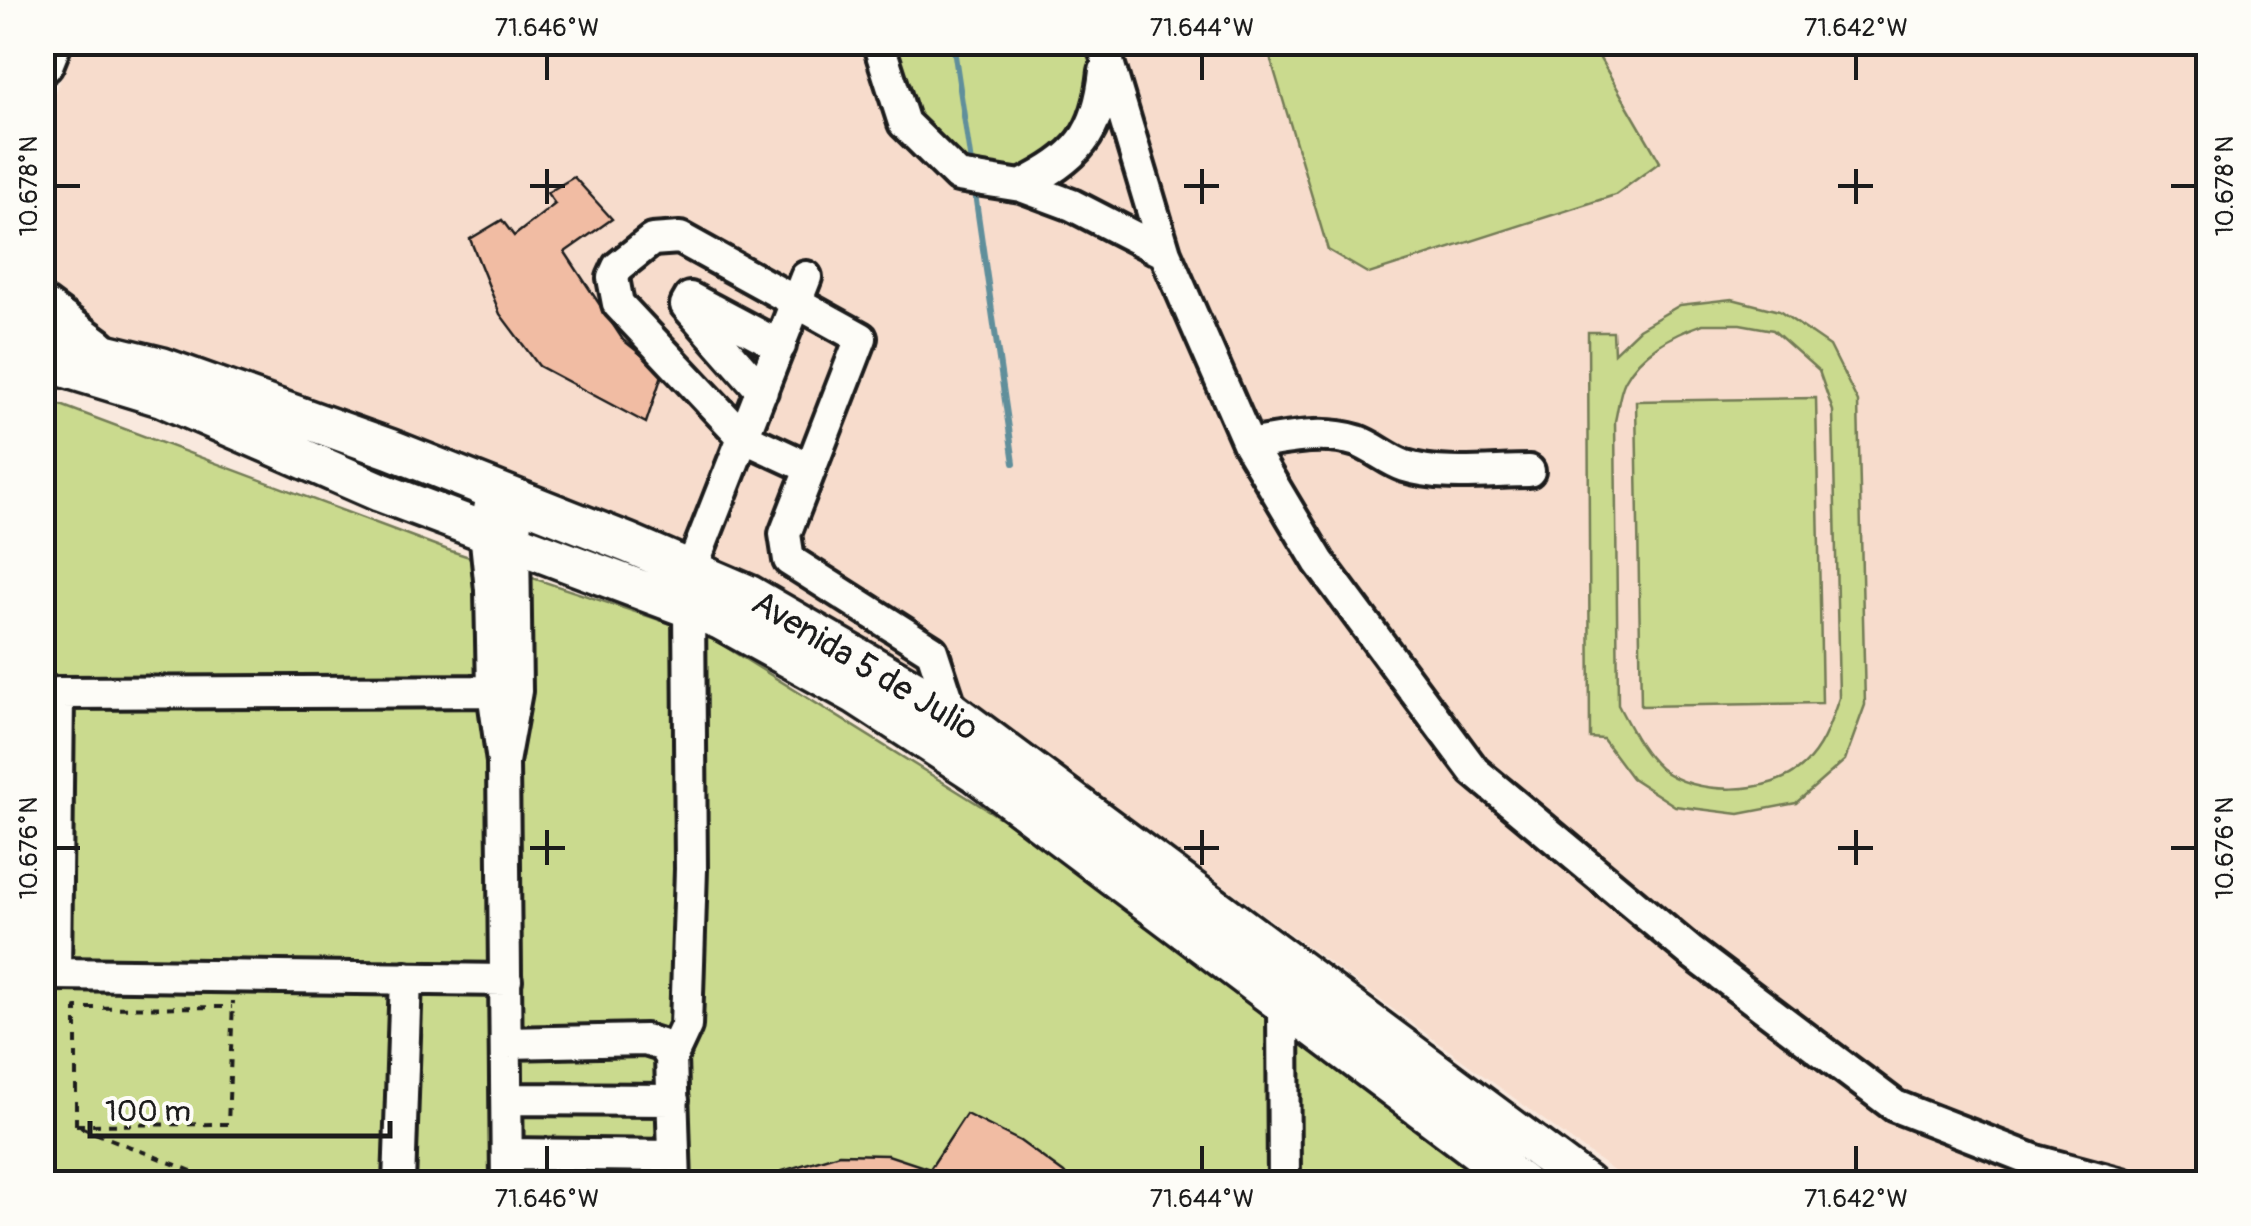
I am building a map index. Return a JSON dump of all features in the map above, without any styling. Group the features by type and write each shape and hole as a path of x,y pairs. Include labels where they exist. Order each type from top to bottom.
{"highway":[{"path":"42,62 50,42"},
{"path":"42,308 96,349"}],"main road":[{"name":"Avenida 5 de Julio","path":"42,338 161,367 390,449 748,595 952,712 1296,990 1522,1184"},
{"name":"Avenida 5 de Julio","path":"42,362 162,397 380,492 722,620 855,694 978,774 1586,1184"}],"lane":[{"path":"878,42 904,123 958,176 1022,186 1072,205 1165,253"},
{"path":"1022,186 1061,166 1085,140 1102,103 1104,50"},
{"path":"1104,50 1165,253 1250,446 1320,562 1474,771 1692,952 1895,1106 2036,1161 2122,1184"},
{"path":"810,468 743,436 618,304 613,278 618,267 652,240 680,238 802,290 861,338 810,468 784,534 789,560 932,650 952,712"},
{"path":"691,570 802,290"},
{"path":"762,391 686,304 690,298 780,346"},
{"path":"1250,446 1298,436 1330,435 1357,442 1403,466 1530,471"},
{"path":"506,494 491,590 504,690 508,1169 674,1170 671,1058 664,1046 645,1040 508,1043"},
{"path":"671,1058 686,1026 691,869 689,608"},
{"path":"504,690 58,693 55,974 506,980"},
{"path":"399,1184 406,978"},
{"path":"1284,1184 1296,990"},
{"path":"508,1099 673,1100"}],"path":[{"path":"76,1125 228,1124 235,975"},
{"path":"76,1125 76,1008 232,1007"},
{"path":"76,1125 199,1174 200,1184"}],"shaded area":[{"path":"76,42 2208,43 2208,1183 1630,1183 975,703 750,579 466,458 94,328 43,288 42,125"}],"green space":[{"path":"888,43 1090,43 1092,96 1078,132 1047,161 1004,172 962,166 913,120"},
{"path":"1266,43 1591,43 1660,162 1615,195 1369,274 1328,250"},
{"path":"1732,299 1779,311 1830,346 1858,402 1865,705 1845,760 1796,803 1739,814 1675,806 1632,778 1603,739 1590,738 1588,332 1613,332 1614,353 1639,329 1680,305","holes":["1703,324 1740,324 1773,330 1819,371 1833,411 1839,698 1821,742 1804,765 1773,782 1733,789 1692,784 1660,768 1618,705 1615,421 1625,381 1649,353"]},
{"path":"42,398 448,550 708,636 1015,827 1485,1183 43,1183"},
{"path":"1816,398 1822,703 1641,706 1636,401"}],"building":[{"path":"574,177 612,219 565,252 623,340 663,372 646,423 539,366 500,314 470,239 502,220 514,236 555,204 547,193"},
{"path":"966,1114 1020,1141 1073,1184 898,1184 867,1176 812,1184 767,1184 782,1171 839,1154 888,1155 930,1169"}],"waterway":[{"path":"953,42 972,170"},
{"path":"974,187 1014,463"}]}
